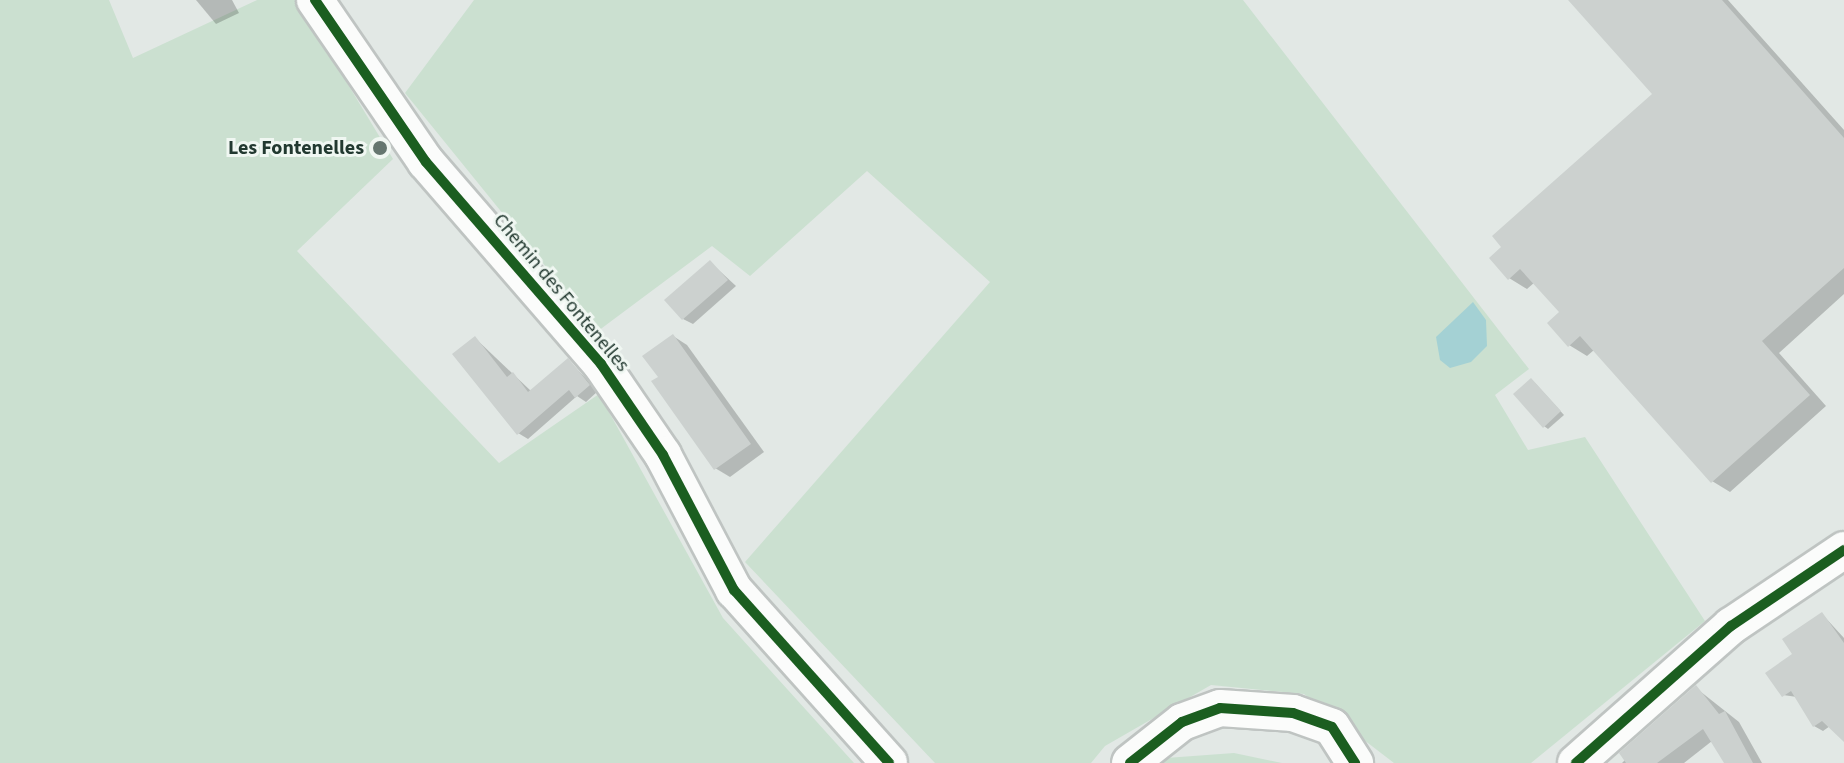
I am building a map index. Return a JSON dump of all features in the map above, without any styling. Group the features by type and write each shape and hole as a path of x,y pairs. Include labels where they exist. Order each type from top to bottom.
{"street":[{"name":"Chemin des Fontenelles","path":"315,0 426,162 601,364 663,455 734,590 889,763"},
{"path":"1576,763 1731,626 1844,550"},
{"path":"1130,763 1182,722 1220,708 1293,713 1332,727 1355,763"}],"green space":[{"path":"0,0 109,0 133,58 257,0 297,0 393,159 297,251 499,463 599,394 723,618 854,763 0,763"},
{"path":"474,0 1243,0 1529,369 1495,395 1528,450 1585,437 1705,621 1531,763 1394,763 1304,694 1211,685 1105,746 1091,763 935,763 745,562 990,282 867,171 750,276 712,246 598,331 405,93"},
{"path":"1234,753 1282,763 1163,763 1166,758"}],"water":[{"path":"1473,302 1486,320 1487,346 1471,362 1450,368 1440,360 1436,337"}],"building":[{"path":"1568,0 1722,0 1844,138 1844,268 1762,341 1810,395 1711,483 1580,336 1568,347 1547,323 1559,312 1520,269 1508,280 1489,258 1501,247 1492,236 1652,94"},
{"path":"710,260 728,280 682,320 664,300"},
{"path":"673,334 751,444 714,470 651,381 658,377 642,356"},
{"path":"475,336 507,377 513,372 528,392 568,358 590,385 575,398 569,390 517,435 452,354"},
{"path":"1531,378 1561,411 1543,428 1513,394"},
{"path":"1822,612 1844,643 1844,742 1822,721 1813,727 1791,691 1782,697 1765,673 1792,654 1782,639"},
{"path":"1696,685 1719,714 1725,711 1753,763 1724,763 1703,729 1657,763 1626,763 1619,753"}],"cycle path":[{"path":"315,0 426,162 601,364 663,455 734,590 889,763"},
{"path":"1576,763 1731,626 1844,550"},
{"path":"1130,763 1182,722 1220,708 1293,713 1332,727 1355,763"}],"place":[{"name":"Les Fontenelles","path":"380,148"}]}
